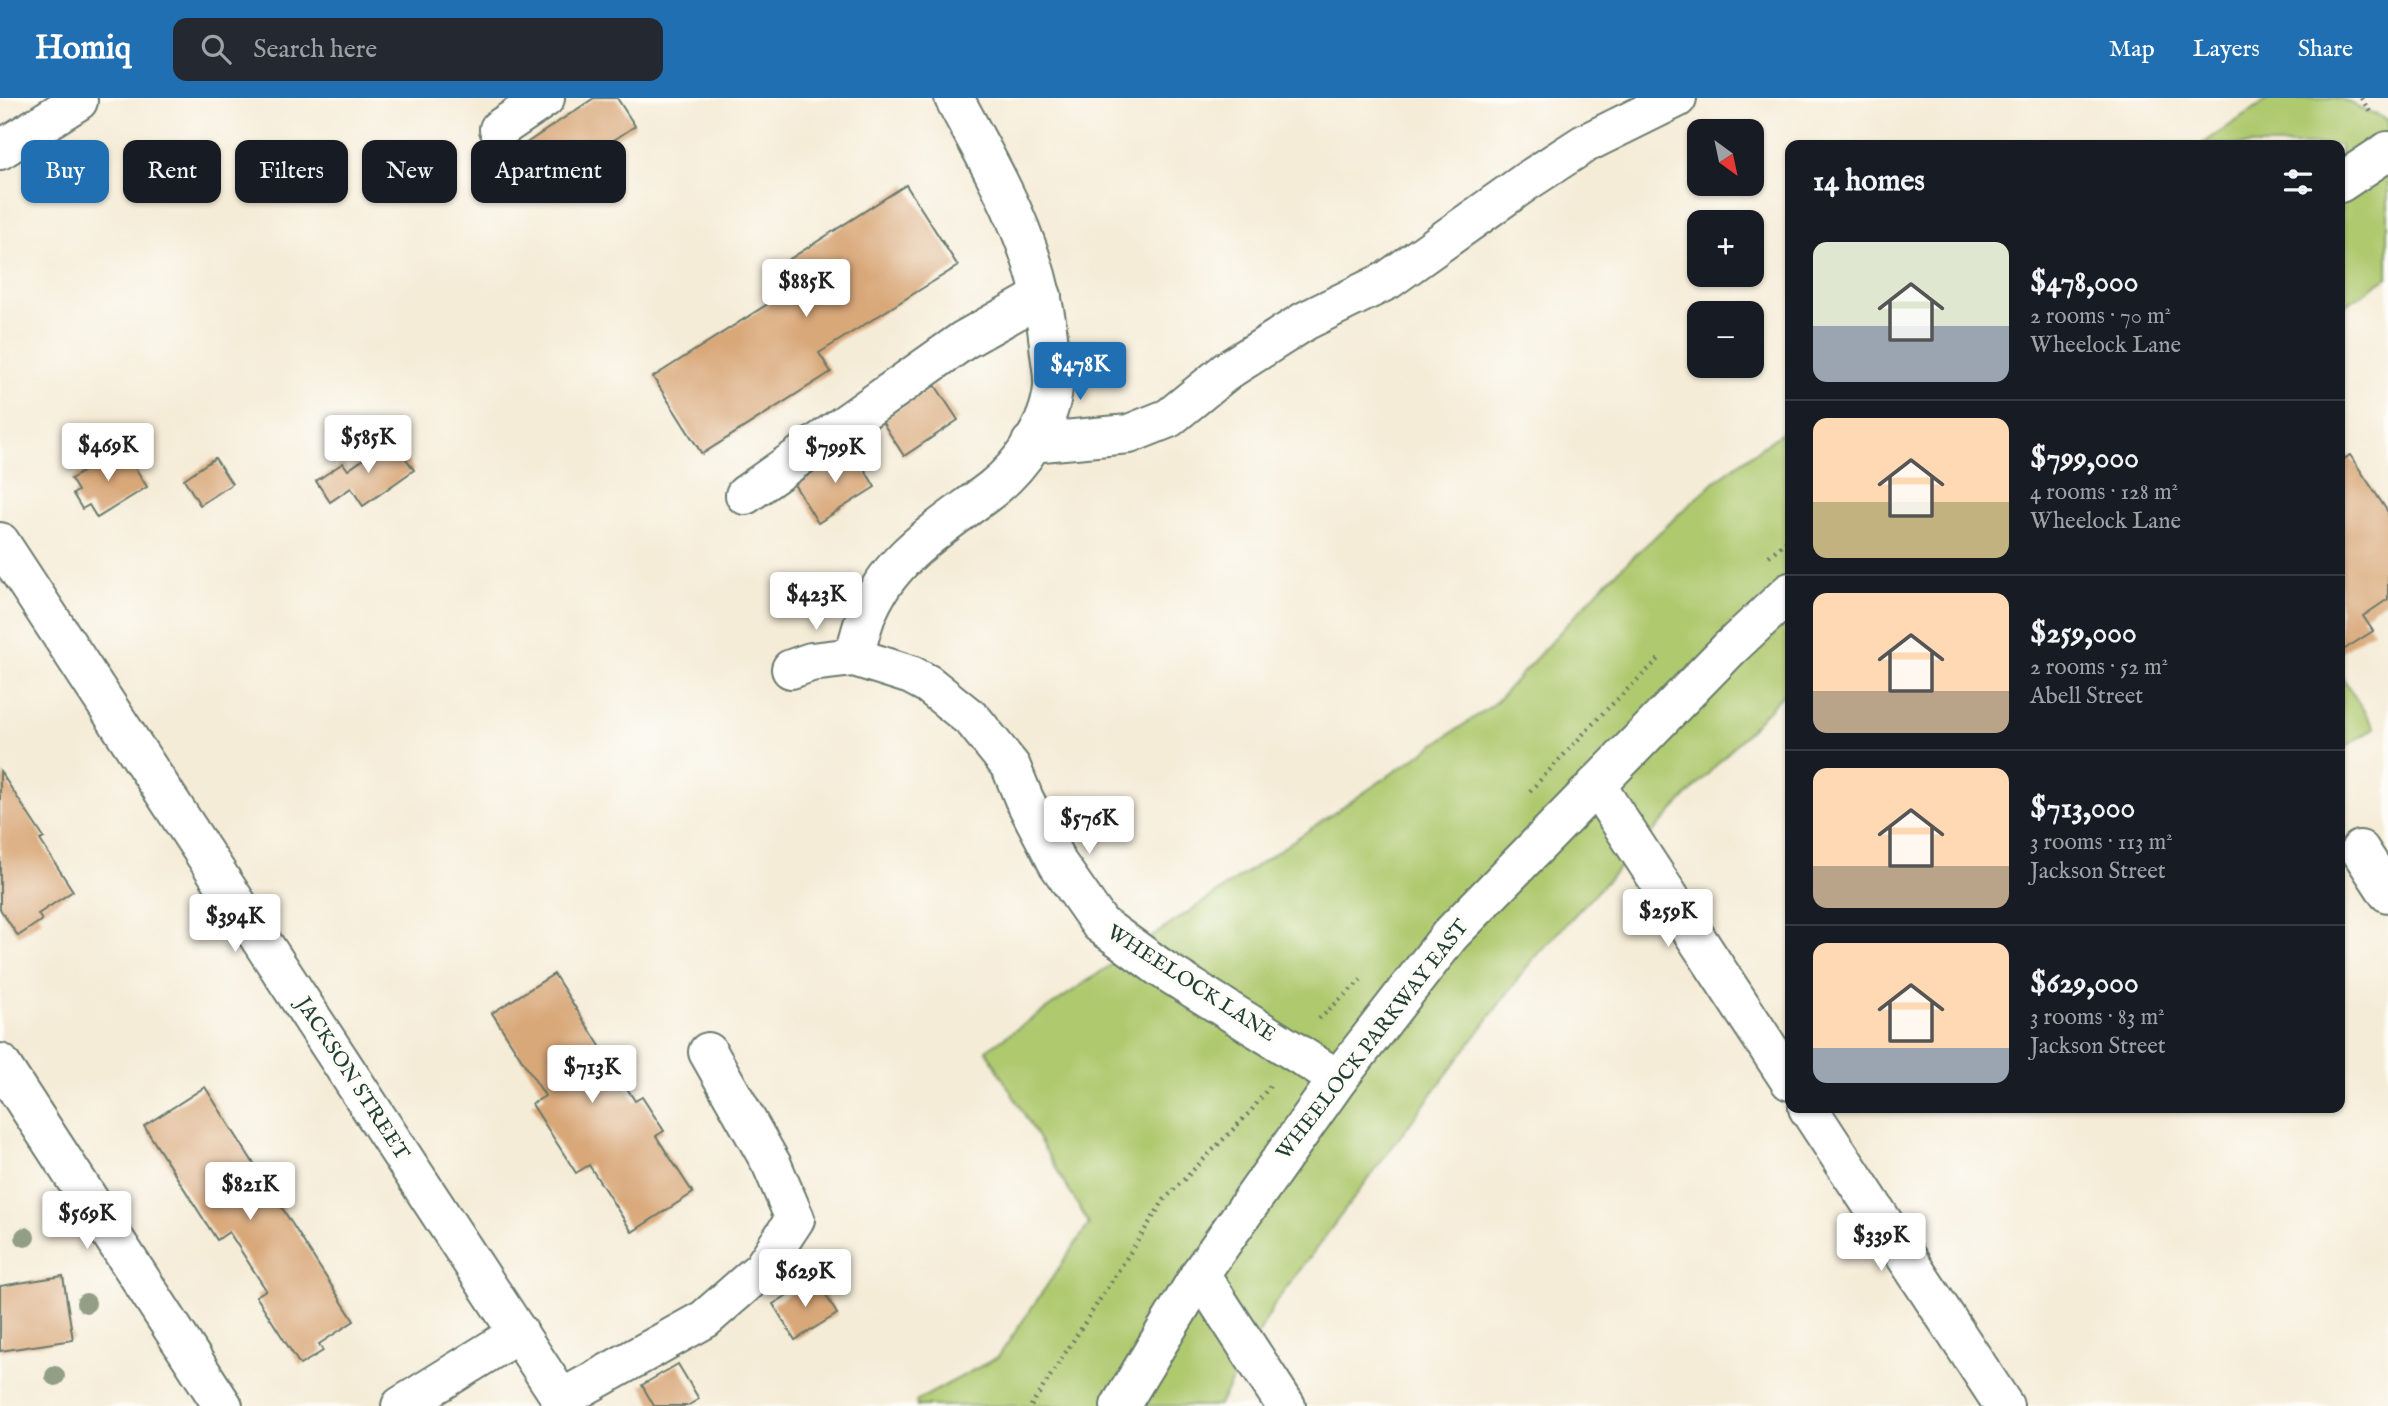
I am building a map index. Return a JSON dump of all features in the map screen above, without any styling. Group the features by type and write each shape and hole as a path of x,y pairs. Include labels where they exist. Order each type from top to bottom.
{"street":[{"path":"499,129 545,98"},
{"path":"791,669 811,662 854,657 866,614 888,576 917,545 995,487 1025,455 1046,416 1053,387 1046,313 1032,256 1014,210 954,98"},
{"path":"1031,443 1129,434 1169,418 1228,370 1306,321 1388,280 1584,144 1678,98"},
{"path":"0,150 78,101"},
{"path":"2345,179 2388,151"},
{"path":"745,495 964,340 1042,296"},
{"name":"JACKSON STREET","path":"0,542 564,1403"},
{"name":"WHEELOCK PARKWAY EAST","path":"1120,1406 1200,1273 1338,1079 1450,935 1730,648 1785,597"},
{"name":"WHEELOCK LANE","path":"854,657 911,675 928,684 974,721 1011,767 1024,799 1058,864 1100,924 1158,967 1338,1079"},
{"path":"1596,785 1785,1073"},
{"path":"2360,850 2388,893"},
{"path":"564,1403 705,1319 762,1269 795,1219 772,1165 708,1052"},
{"path":"0,1063 223,1406"},
{"path":"1811,1113 2004,1406"},
{"path":"1200,1273 1286,1406"},
{"path":"401,1406 519,1333"}],"path":[{"path":"2361,98 2368,108"},
{"path":"1031,1406 1164,1200 1251,1111 1295,1052"}],"green space":[{"path":"2270,98 2339,98 2388,120 2388,277 2345,306 2345,140 2208,140"},
{"path":"1785,431 1785,692 1533,959 1276,1302 1218,1406 917,1406 916,1401 998,1357 1089,1224 986,1050 1494,704 1603,585 1715,481"},
{"path":"2345,682 2375,728 2345,747"}],"building":[{"path":"594,98 617,98 635,126 614,140 531,140"},
{"path":"906,185 958,266 819,353 831,372 702,454 653,377 785,293 771,271"},
{"path":"935,385 958,420 904,456 881,420"},
{"path":"392,439 414,470 363,506 351,488 330,502 316,481 343,463 348,470"},
{"path":"122,447 147,487 97,518 89,505 82,509 73,494 78,491 71,479"},
{"path":"852,448 875,487 818,523 794,484"},
{"path":"2350,455 2388,512 2388,599 2363,616 2373,631 2345,649 2345,458"},
{"path":"215,458 232,484 200,505 184,479"},
{"path":"0,771 44,838 40,840 73,891 38,914 42,920 18,936 0,909"},
{"path":"554,974 635,1101 642,1097 664,1131 656,1136 693,1193 632,1232 589,1165 576,1173 532,1104 545,1096 492,1013"},
{"path":"205,1087 354,1321 319,1344 323,1351 300,1365 256,1296 266,1290 229,1232 217,1240 144,1126"},
{"path":"63,1276 73,1340 0,1351 0,1286"},
{"path":"816,1278 837,1314 795,1340 773,1304"},
{"path":"678,1364 699,1399 687,1406 654,1406 642,1385"}]}
